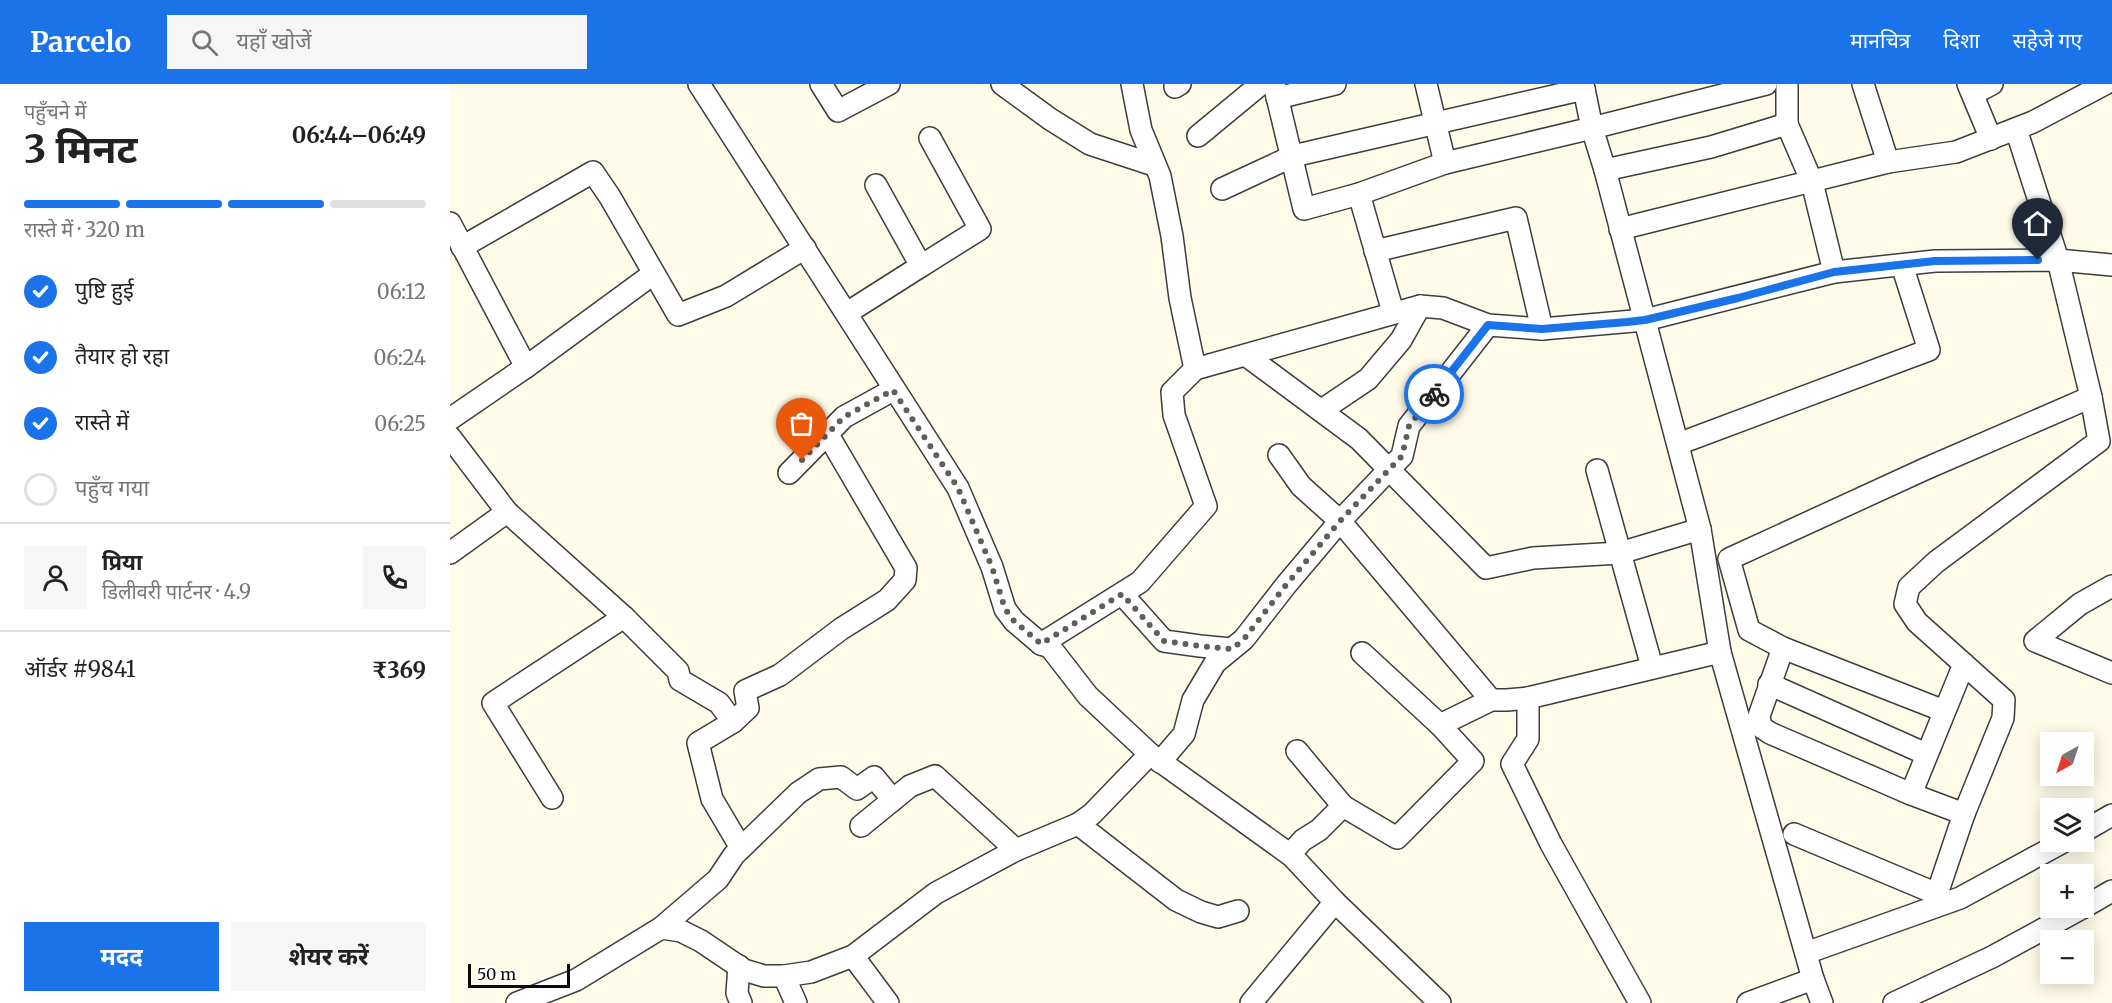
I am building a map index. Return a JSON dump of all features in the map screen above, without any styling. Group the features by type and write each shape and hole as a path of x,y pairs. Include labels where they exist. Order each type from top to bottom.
{"street":[{"path":"699,84 847,313 893,390 958,488 992,567 1005,609 1014,621 1041,644 1050,648 1088,696 1155,758 1292,856 1335,902 1440,1003"},
{"path":"821,84 838,111 889,84"},
{"path":"1002,84 1050,119 1090,144 1154,165"},
{"path":"1132,84 1141,130 1160,176 1172,236 1180,298 1195,369"},
{"path":"1198,136 1261,84"},
{"path":"1335,84 1276,91 1304,209 1359,194 1445,163 1766,84"},
{"path":"1426,84 1445,163"},
{"path":"1787,84 1787,124 1812,182 1834,272"},
{"path":"1863,84 1888,162"},
{"path":"1620,228 1888,162 1956,152 2033,122 2105,84"},
{"path":"1222,189 1293,156 1579,87 1605,170 1700,529 1720,652 1813,980 1822,1003"},
{"path":"1977,87 1991,139"},
{"path":"1605,170 1711,147 1787,124"},
{"path":"1794,834 1936,894 1964,814 2003,718 2004,700 1917,622 1905,604 1909,587 1936,562 2099,441 2091,397 2058,260 2016,129"},
{"path":"847,313 980,229 930,138"},
{"path":"462,247 593,172 610,197 678,315 726,296 805,248"},
{"path":"876,185 921,266"},
{"path":"1359,194 1393,312"},
{"path":"1375,251 1516,218 1542,329"},
{"path":"450,224 526,367"},
{"path":"1041,644 1140,582 1206,506 1174,415 1172,392 1195,369 1420,306 1443,308 1488,325 1542,329 1645,320 1834,272 1935,261 2058,260 2112,265"},
{"path":"1678,444 1929,350 1902,265"},
{"path":"450,419 654,274"},
{"path":"1322,410 1368,379 1401,340 1420,306"},
{"path":"661,928 681,931 701,940 744,970 764,976 811,972 853,956 936,893 1016,850 1078,824 1092,814 1184,734 1192,700 1215,663 1244,639 1340,521 1402,456 1409,426 1488,325"},
{"path":"1247,356 1359,439 1486,568 1533,558 1620,553 1700,529"},
{"path":"789,473 844,417 893,390"},
{"path":"1944,711 1783,648 1749,630 1729,559 1925,469 2091,397"},
{"path":"741,848 712,799 698,743 733,722 748,708 745,691 780,675 841,629 886,600 906,580 906,568 827,433"},
{"path":"450,437 507,512 624,617 678,671 680,680 719,703 733,722"},
{"path":"1279,455 1301,486 1340,521 1491,700"},
{"path":"1597,470 1652,667"},
{"path":"450,553 507,512"},
{"path":"2112,586 2080,604 2035,641 2112,674"},
{"path":"1122,594 1164,641 1232,649"},
{"path":"552,798 493,704 624,617"},
{"path":"1783,648 1759,716 1761,727 1770,733 1911,794 1964,814"},
{"path":"1440,725 1491,700 1528,698 1720,652"},
{"path":"1297,751 1343,806 1397,838 1473,761 1440,725 1362,653"},
{"path":"1911,794 1964,664"},
{"path":"1769,684 1926,754"},
{"path":"1528,698 1528,739 1512,764 1551,844 1640,1003"},
{"path":"861,826 910,786 935,776 1016,850"},
{"path":"518,1003 576,980 661,928 718,879 734,855 798,793 819,779 841,777 857,789 874,777 893,800"},
{"path":"1292,856 1292,852 1303,840 1319,830 1343,806"},
{"path":"2094,825 2112,815"},
{"path":"1078,824 1176,900 1218,917 1238,911"},
{"path":"1806,953 1960,898 2045,852"},
{"path":"2094,901 2112,891"},
{"path":"1251,1003 1335,902"},
{"path":"1894,1003 1992,957 2063,918"},
{"path":"853,956 888,1003"},
{"path":"739,966 737,993 741,1003"},
{"path":"784,976 796,1003"},
{"path":"1748,1003 1813,980"}],"way so far":[{"path":"802,460 844,417 893,390 958,488 992,567 1005,609 1014,621 1041,644 1122,594 1164,641 1232,649 1244,639 1340,521 1402,456 1409,426 1434,394"}],"route":[{"path":"1434,394 1488,325 1542,329 1645,320 1834,272 1935,261 2038,260"}]}
